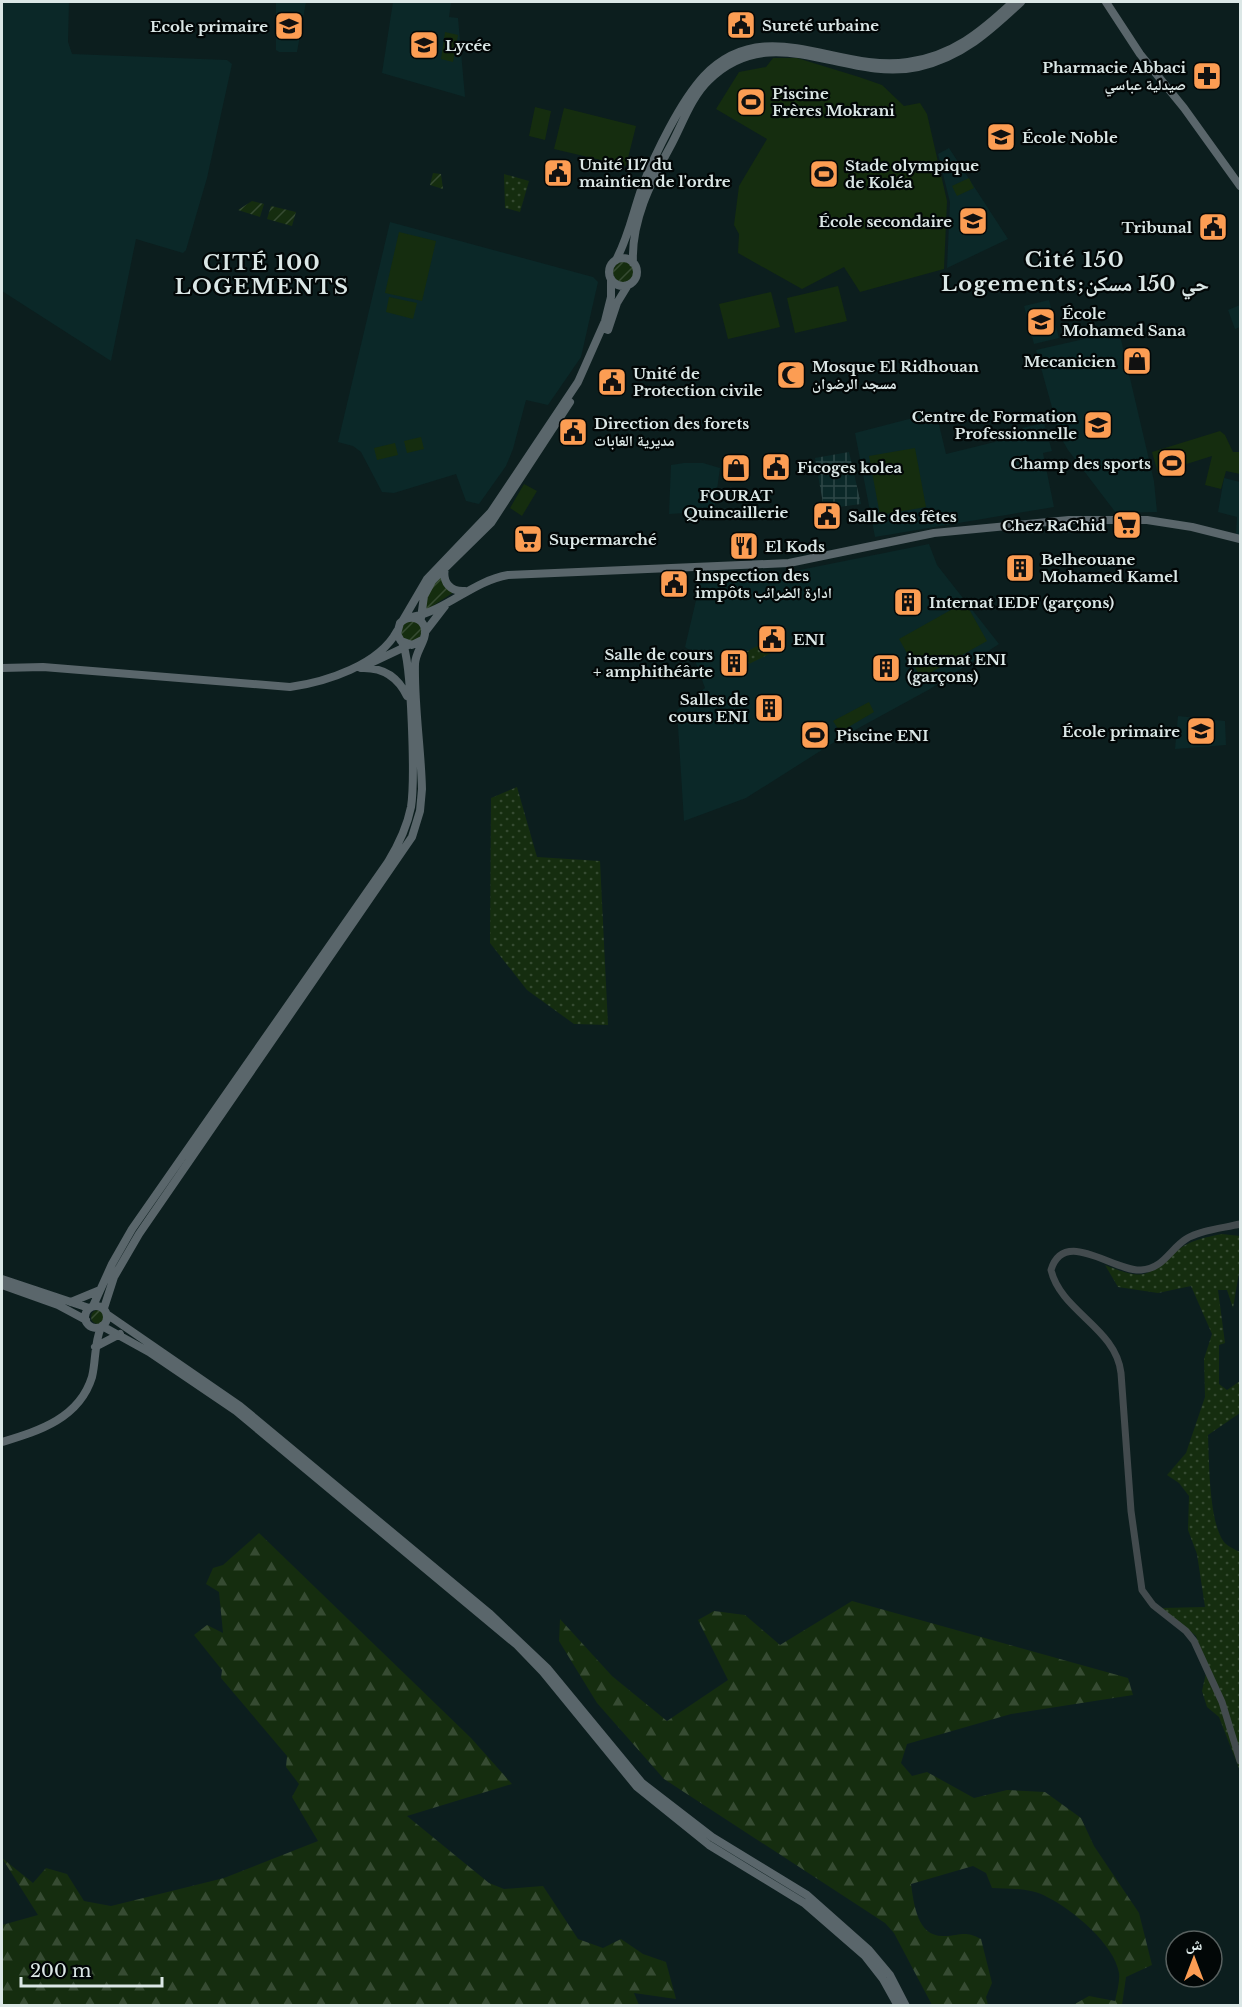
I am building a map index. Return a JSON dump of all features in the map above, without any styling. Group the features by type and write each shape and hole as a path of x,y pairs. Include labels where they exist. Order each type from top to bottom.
{"main road":[{"path":"2,668 43,667 284,687 314,681 358,664 383,651 397,632 428,579 491,512 578,382 605,321 611,297 609,268 616,260 627,238 646,177 672,126 699,83 725,60 752,49 779,45 812,50 858,62 893,63 918,60 970,40 1013,2"},
{"path":"423,637 422,619 427,589 491,523 594,362 617,303 636,275 633,263 635,232 657,170 704,86 730,64 753,54 779,50 862,68 892,70 918,67 938,61 974,44 1021,2"},
{"path":"1106,2 1122,30 1196,123 1240,186"},
{"path":"616,260 627,259 633,263"},
{"path":"611,279 621,286 628,285"},
{"path":"402,621 411,617 422,619 466,591 508,575 789,563 934,533 1069,520 1147,519 1240,539"},
{"path":"446,568 444,576 447,584 454,590 466,591"},
{"path":"2,1442 43,1428 73,1409 89,1384 95,1349 114,1277 139,1234 396,864 412,837 421,801 415,662 423,637 447,604"},
{"path":"95,1349 87,1323 91,1307 132,1229 397,848 405,830 412,796 408,663 406,644 397,632"},
{"path":"19,668 280,692 322,683 361,668 423,637"},
{"path":"361,668 376,669 390,675 400,684 409,699"},
{"path":"2,1279 106,1312 240,1406 489,1613 548,1669 642,1783 712,1837 807,1895 869,1950 890,1975 906,2006"},
{"path":"2,1285 58,1305 87,1323 120,1334 236,1411 517,1645 543,1672 638,1788 709,1845 804,1903 865,1956 883,1979 897,2006"},
{"path":"69,1302 100,1290"},
{"path":"95,1349 120,1334"}],"street":[{"path":"1240,1224 1186,1238 1159,1265 1151,1268 1130,1269 1074,1250 1059,1256 1051,1269 1058,1286 1105,1336 1118,1354 1122,1373 1131,1511 1142,1590 1153,1605 1186,1631 1194,1641 1222,1702 1240,1761"}],"shaded area":[{"path":"2,2 69,2 68,42 72,54 227,60 232,64 207,178 186,250 183,253 136,239 111,361 2,291"},
{"name":"Ecole primaire","path":"276,2 306,2 297,52 276,50"},
{"name":"Lycée","path":"393,2 451,2 449,17 458,18 465,97 382,73"},
{"name":"École secondaire","path":"949,148 1008,239 947,268 950,202 938,154"},
{"path":"390,222 593,277 598,282 581,357 548,405 526,400 506,466 479,504 466,501 456,474 394,493 382,492 361,452 353,446 338,442"},
{"name":"École Mohamed Sana","path":"1049,300 1059,338 1034,344 1024,306"},
{"path":"1240,305 1240,327 1235,329 1228,310"},
{"name":"Centre de Formation Professionnelle","path":"1119,331 1154,481 1157,512 1116,513 1068,450 1060,436 1036,350"},
{"path":"936,412 946,454 1023,435 1022,428 1044,423 1052,451 1043,453 1054,507 875,537 855,433"},
{"path":"849,452 861,504 824,509 815,458"},
{"path":"703,463 720,468 714,511 669,514 671,465"},
{"path":"1224,478 1240,482 1240,535 1236,534 1237,517 1218,512"},
{"path":"929,544 937,565 999,644 930,689 844,736 746,798 684,821 677,710 705,688 692,652 685,647 702,575 739,575 743,582 766,570 770,576"},
{"name":"École primaire","path":"1178,716 1225,721 1226,745 1175,749"}],"green space":[{"path":"445,32 458,35 453,62 441,59"},
{"path":"773,58 797,58 882,85 904,106 920,103 927,114 947,201 944,269 860,292 844,267 802,289 738,253 739,234 734,225 739,186 767,139 716,109 739,72 766,67"},
{"path":"535,107 551,111 545,140 529,136"},
{"path":"564,108 636,126 626,166 554,149"},
{"path":"433,173 441,174 443,189 430,185"},
{"path":"504,174 529,181 520,212 505,208"},
{"path":"969,178 974,188 957,196 952,186"},
{"path":"252,201 264,204 260,217 238,210"},
{"path":"271,206 296,212 292,226 267,219"},
{"path":"399,232 436,241 422,301 385,293"},
{"path":"624,261 632,264 635,272 632,280 624,283 616,280 613,272 616,264"},
{"path":"838,286 847,321 795,333 787,298"},
{"path":"771,292 780,327 728,339 719,304"},
{"path":"389,297 417,303 413,319 386,312"},
{"name":"Champ des sports","path":"1220,431 1225,435 1233,452 1239,452 1240,474 1226,471 1221,489 1205,485 1212,456 1158,473 1152,452"},
{"path":"421,437 424,449 407,453 404,441"},
{"path":"395,443 398,455 377,460 374,448"},
{"path":"915,448 926,507 880,515 869,456"},
{"path":"524,484 537,491 522,516 510,508"},
{"path":"442,573 454,592 425,611 428,593"},
{"path":"965,602 987,641 921,678 899,639"},
{"path":"411,620 421,627 422,631 415,641 411,642 401,635 400,631 407,621"},
{"path":"765,642 771,653 749,664 744,653"},
{"path":"869,702 874,712 840,732 833,721"},
{"path":"517,787 537,857 600,861 608,1025 574,1024 527,990 490,943 491,798"},
{"path":"1222,1234 1240,1236 1240,1267 1233,1308 1227,1290 1218,1290 1225,1343 1219,1345 1219,1384 1227,1390 1240,1381 1240,1413 1208,1435 1215,1521 1225,1543 1240,1552 1240,1771 1219,1717 1207,1707 1202,1691 1206,1673 1196,1636 1162,1608 1205,1607 1197,1554 1188,1530 1189,1496 1179,1483 1167,1475 1186,1453 1205,1397 1204,1359 1212,1334 1191,1286 1158,1293 1118,1287 1105,1265 1133,1274 1141,1274 1155,1269 1187,1244"},
{"path":"98,1310 103,1312 105,1317 103,1322 98,1324 93,1322 91,1317 93,1312"},
{"path":"259,1533 471,1738 512,1784 407,1816 489,1883 504,1889 543,1886 578,1939 603,1948 621,1939 643,1954 666,1962 676,1999 634,1993 639,2005 2,2005 2,1925 38,1915 2,1858 33,1883 46,1868 67,1874 84,1901 111,1906 224,1878 318,1841 292,1797 299,1784 286,1767 287,1756 221,1678 222,1670 194,1635 207,1625 223,1633 219,1592 206,1584 213,1568 223,1565"},
{"path":"852,1601 1128,1678 1133,1695 1011,1714 907,1744 901,1763 912,1776 927,1772 974,1798 1007,1790 1045,1792 1081,1818 1094,1846 1139,1913 1152,1965 1126,1977 1122,2005 1073,2005 1089,1996 1115,2001 1119,1976 1116,1962 1110,1951 1091,1929 1068,1910 1041,1894 992,1888 986,1873 973,1866 911,1884 918,1918 928,1931 935,1935 966,1934 981,1939 992,1983 986,1997 988,2005 932,2005 894,1933 885,1923 664,1779 597,1703 559,1641 560,1619 612,1676 667,1721 728,1680 698,1620 714,1611 745,1615 780,1645"}],"place":[{"name":"Sureté urbaine","path":"741,25"},
{"name":"Ecole primaire","path":"289,26"},
{"name":"Lycée","path":"424,45"},
{"name":"Pharmacie Abbaci صيدلية عباسي","path":"1207,76"},
{"name":"Piscine Frères Mokrani","path":"751,102"},
{"name":"École Noble","path":"1001,137"},
{"name":"Unité 117 du maintien de l'ordre","path":"558,173"},
{"name":"Stade olympique de Koléa","path":"824,174"},
{"name":"École secondaire","path":"973,221"},
{"name":"Tribunal","path":"1213,227"},
{"name":"École Mohamed Sana","path":"1041,322"},
{"name":"Mecanicien","path":"1137,361"},
{"name":"Mosque El Ridhouan مسجد الرضوان","path":"791,375"},
{"name":"Unité de Protection civile","path":"612,382"},
{"name":"Centre de Formation Professionnelle","path":"1098,425"},
{"name":"Direction des forets مديرية الغابات","path":"573,432"},
{"name":"Champ des sports","path":"1172,463"},
{"name":"Ficoges kolea","path":"776,467"},
{"name":"FOURAT Quincaillerie","path":"736,468"},
{"name":"Salle des fêtes","path":"827,516"},
{"name":"Chez RaChid","path":"1127,525"},
{"name":"Supermarché","path":"528,539"},
{"name":"El Kods","path":"744,546"},
{"name":"Belheouane Mohamed Kamel","path":"1020,568"},
{"name":"Inspection des impôts ادارة الضرائب","path":"674,584"},
{"name":"Internat IEDF (garçons)","path":"908,602"},
{"name":"ENI","path":"772,639"},
{"name":"Salle de cours + amphithéârte","path":"734,663"},
{"name":"internat ENI (garçons)","path":"886,668"},
{"name":"Salles de cours ENI","path":"769,708"},
{"name":"École primaire","path":"1201,731"},
{"name":"Piscine ENI","path":"815,735"}],"district":[{"name":"Cité 150 Logements;حي 150 مسكن","path":"1075,272"},
{"name":"CITÉ 100 LOGEMENTS","path":"262,275"}]}
